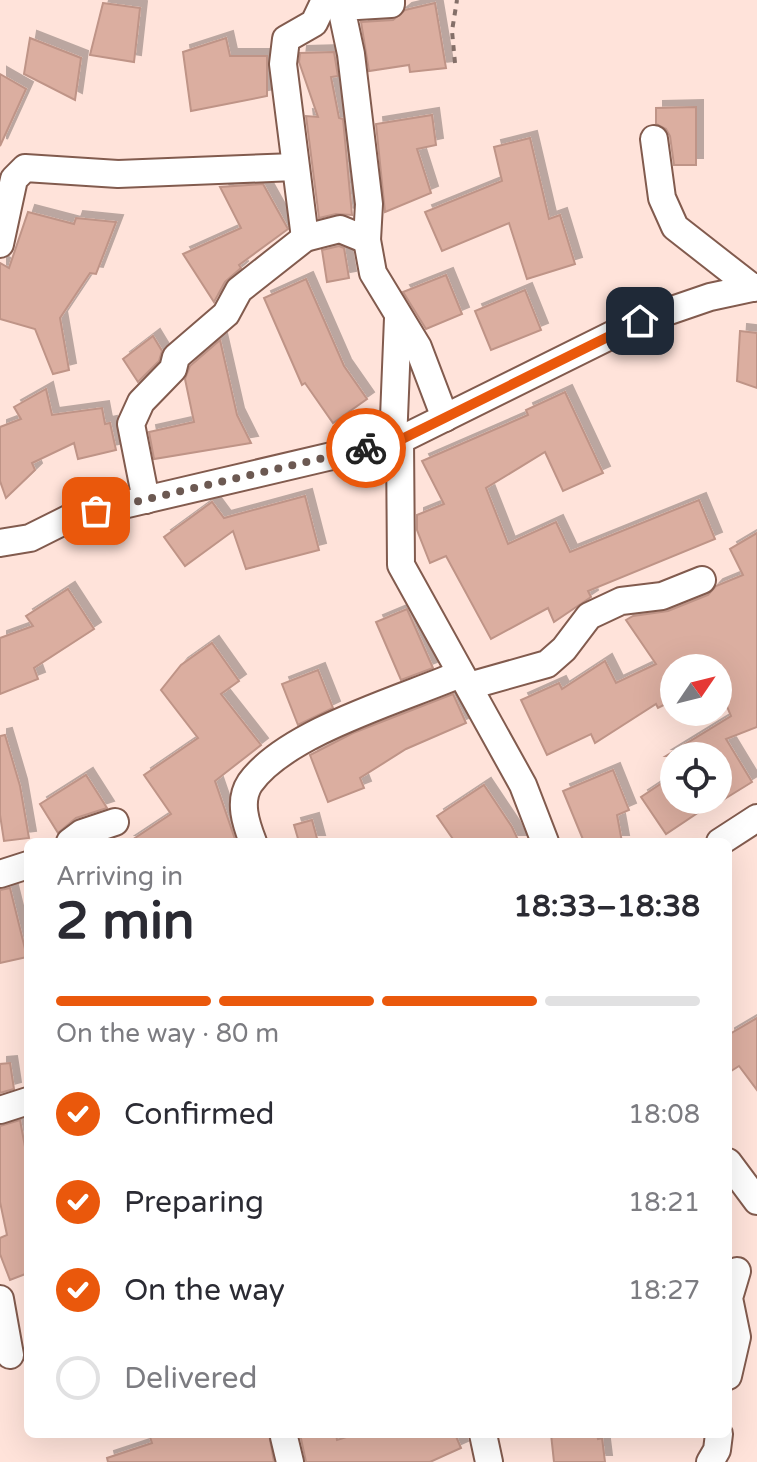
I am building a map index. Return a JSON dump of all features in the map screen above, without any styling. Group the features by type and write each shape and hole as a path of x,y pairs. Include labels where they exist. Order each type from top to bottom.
{"street":[{"path":"305,238 283,64 286,39 314,23 325,0"},
{"path":"391,0 391,4 341,7 351,54 369,204 367,240 373,273 418,347 445,418"},
{"path":"654,139 662,198 675,227 755,287"},
{"path":"0,244 14,179 25,168 118,174 295,167"},
{"path":"146,500 131,424 141,402 173,369 176,357 226,314 239,290 305,238 340,229 367,240"},
{"path":"0,543 30,538 72,517 396,441 640,321 710,297 755,287"},
{"path":"398,310 396,441 401,565 523,785 543,838"},
{"path":"252,838 243,806 250,784 297,743 464,680 547,664 564,649 589,616 621,601 662,596 702,580"},
{"path":"726,838 757,818"},
{"path":"75,838 115,822"},
{"path":"0,874 24,866"},
{"path":"0,1110 24,1102"},
{"path":"732,1167 757,1201"},
{"path":"732,1290 741,1268"},
{"path":"0,1299 13,1354"},
{"path":"732,1313 737,1337 732,1359"},
{"path":"484,1438 489,1462"}],"path":[{"path":"455,63 452,31 457,0"}],"building":[{"path":"103,3 140,8 134,62 90,55"},
{"path":"435,3 446,68 410,72 409,65 369,71 361,22 393,20 405,10"},
{"path":"30,38 81,58 75,100 24,74"},
{"path":"226,38 230,56 267,56 267,96 191,111 183,52"},
{"path":"334,52 338,76 331,77 339,118 343,119 352,215 336,214 319,218 306,116 318,117 299,62 300,53"},
{"path":"0,74 26,89 0,146"},
{"path":"696,107 696,165 674,165 670,136 666,129 656,124 656,108"},
{"path":"432,115 436,145 417,149 431,193 385,212 376,124"},
{"path":"530,138 549,219 560,215 575,264 527,279 509,223 442,251 425,212 502,181 494,147"},
{"path":"263,184 288,229 239,265 241,268 225,282 214,302 183,254 241,228 220,187"},
{"path":"28,212 74,224 76,218 116,222 96,274 90,273 60,318 69,370 53,374 35,329 0,319 0,263 9,268"},
{"path":"339,246 344,248 349,278 327,282 322,250"},
{"path":"446,275 462,314 426,329 403,292"},
{"path":"306,279 344,366 367,399 333,423 305,383 302,385 264,298"},
{"path":"525,290 541,330 491,350 475,311"},
{"path":"740,331 757,333 757,388 737,381"},
{"path":"153,336 162,351 159,361 138,382 123,359"},
{"path":"220,340 237,415 251,443 154,459 149,432 194,422 185,379 190,366"},
{"path":"46,389 52,415 102,408 105,424 110,423 116,450 78,459 74,443 32,463 35,470 6,498 0,481 0,427 21,419 14,407"},
{"path":"565,392 603,473 563,491 545,452 486,488 508,544 556,522 570,552 699,500 715,539 588,591 591,597 554,622 548,608 491,639 446,556 430,563 417,530 417,515 444,504 422,461 528,415 526,410"},
{"path":"305,496 319,550 246,569 233,531 185,566 164,537 212,502 224,518"},
{"path":"757,533 757,727 726,739 728,742 689,742 715,726 732,726 732,654 660,654 660,707 656,704 595,743 591,734 547,755 521,700 559,683 562,689 605,661 616,683 656,664 626,620 633,616 668,611 708,595 716,586 743,575 730,549"},
{"path":"68,589 94,629 34,668 38,679 0,694 0,638 33,626 26,616"},
{"path":"407,609 433,668 401,680 376,622"},
{"path":"212,643 239,681 221,694 261,745 215,781 235,838 135,838 171,814 144,775 198,738 161,690 181,665"},
{"path":"318,670 333,708 298,725 282,684"},
{"path":"453,694 466,723 406,749 360,778 364,788 328,802 310,755 353,733"},
{"path":"5,735 20,786 29,838 4,841 0,815 0,736"},
{"path":"732,749 752,782 732,794"},
{"path":"613,770 629,810 617,815 621,838 582,838 563,791"},
{"path":"86,775 107,808 76,818 58,833 40,804"},
{"path":"660,784 660,814 696,814 666,834 641,797"},
{"path":"484,785 517,838 452,838 437,816"},
{"path":"312,820 317,838 298,838 294,825"},
{"path":"10,888 24,945 24,958 0,963 0,890"},
{"path":"757,1018 757,1090 739,1066 732,1070 732,1033"},
{"path":"10,1063 14,1089 0,1093 0,1064"},
{"path":"20,1120 24,1142 24,1275 10,1280 0,1254 0,1238 7,1235 0,1202 0,1126"},
{"path":"150,1438 270,1438 274,1462 108,1462 107,1458 152,1443"},
{"path":"301,1438 457,1438 461,1448 430,1462 306,1462"},
{"path":"551,1438 602,1438 605,1462 554,1462"}],"way so far":[{"path":"96,511 366,448"}],"route":[{"path":"366,448 400,440 640,321"}]}
